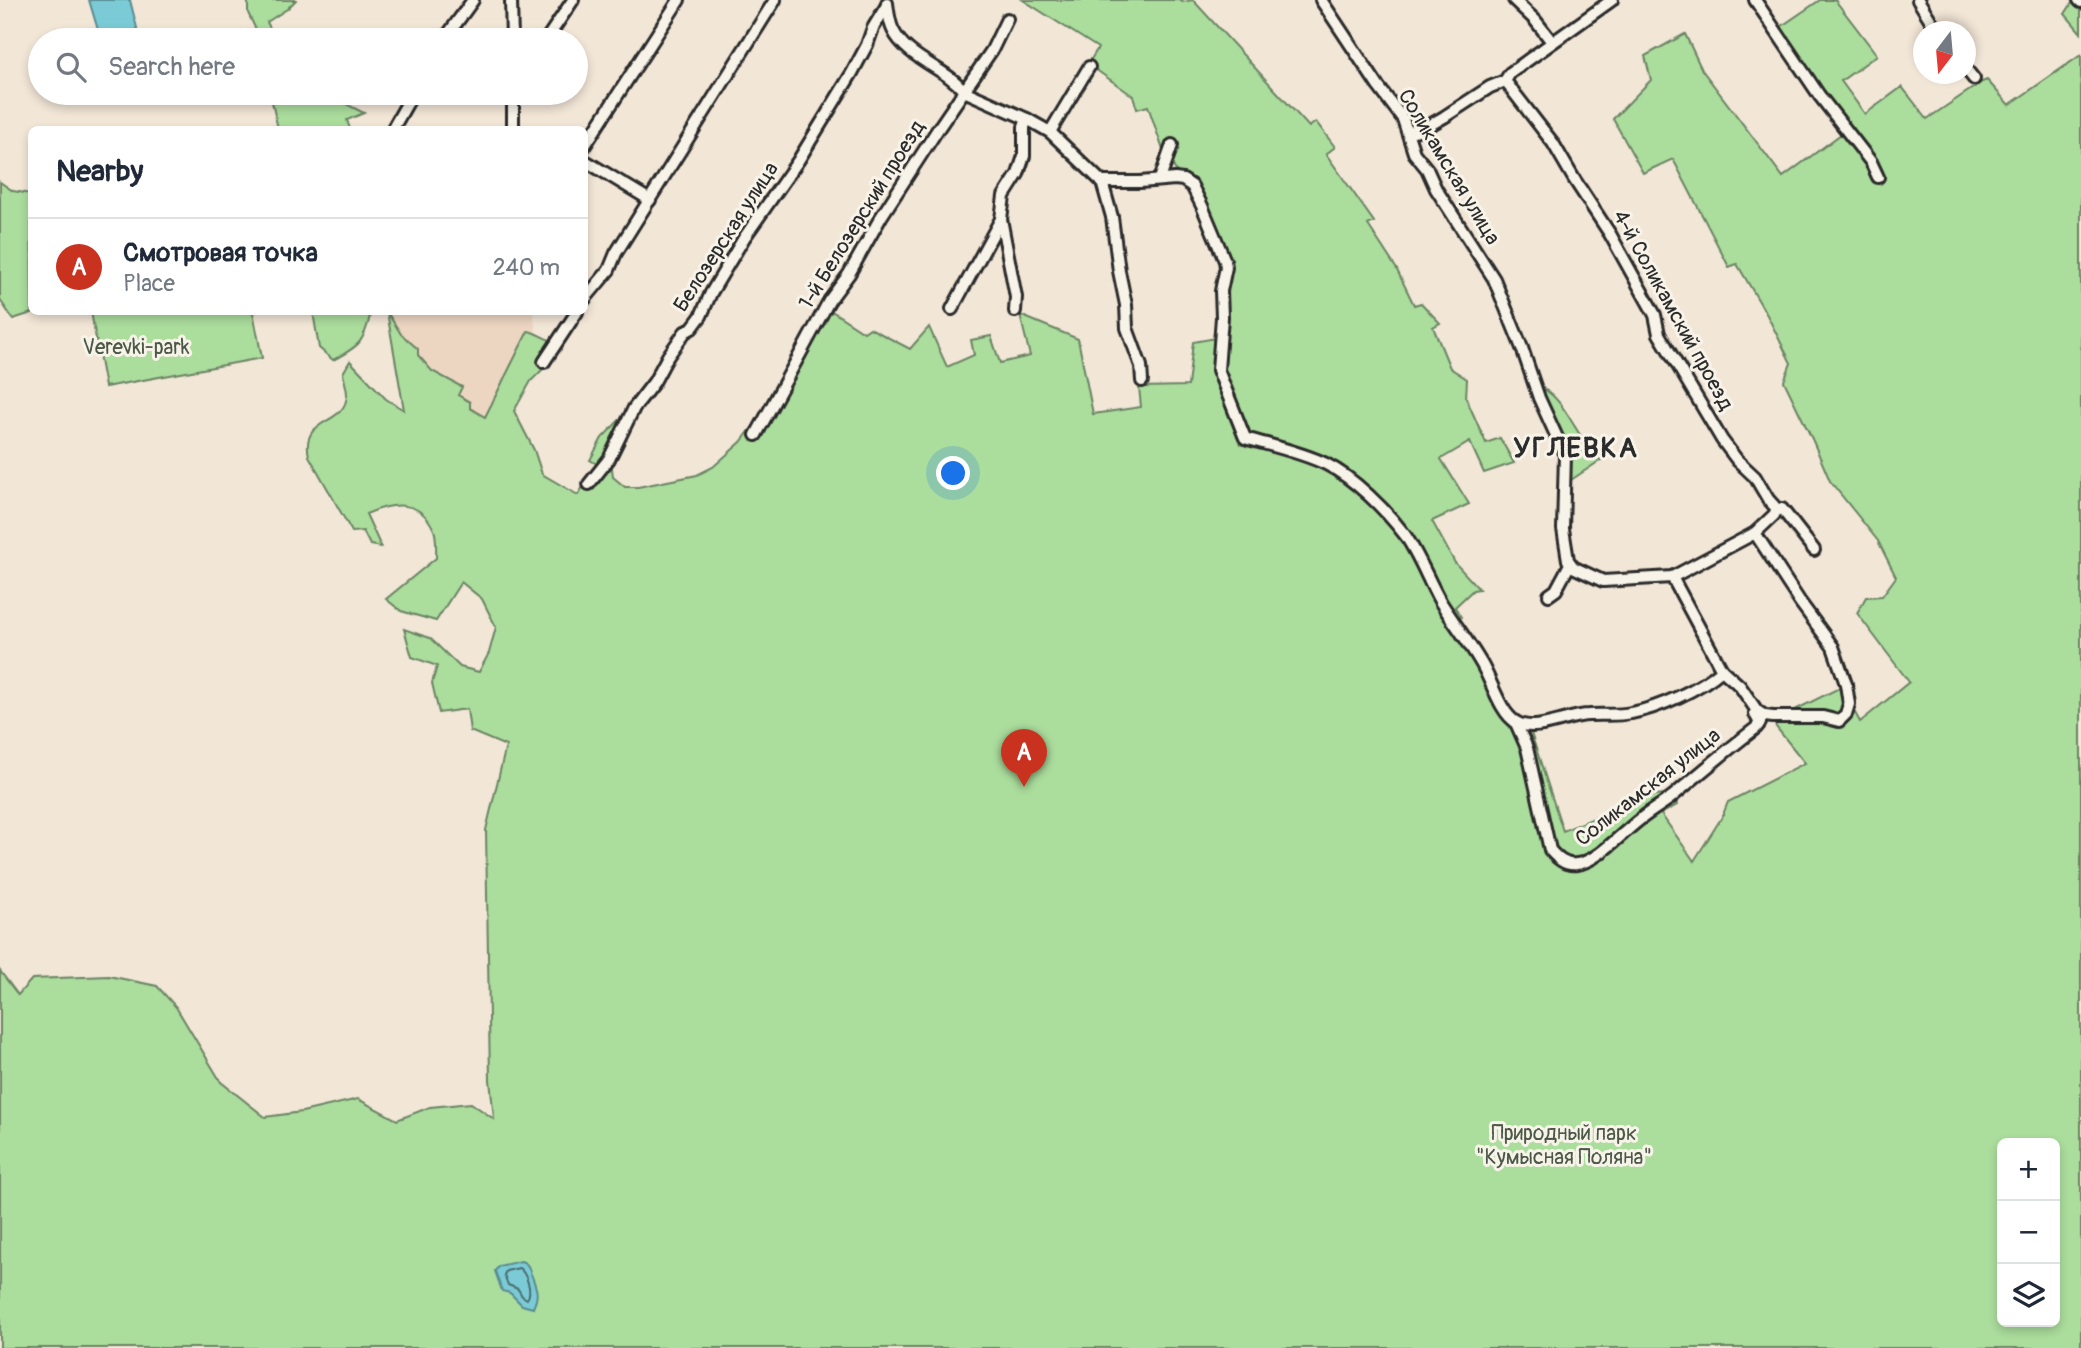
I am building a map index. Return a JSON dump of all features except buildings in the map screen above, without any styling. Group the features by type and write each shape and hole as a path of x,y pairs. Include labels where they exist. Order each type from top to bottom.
{"street":[{"path":"453,28 473,0"},
{"path":"511,0 512,28"},
{"path":"554,28 573,0"},
{"path":"588,141 679,0"},
{"path":"588,295 609,270 616,253 775,0"},
{"name":"Соликамская улица","path":"1321,0 1403,120 1414,153 1427,169 1436,189 1494,279 1539,398 1565,455 1563,529 1570,564"},
{"path":"1514,0 1535,20 1552,42"},
{"path":"1408,132 1423,129 1490,87 1505,81 1510,73 1612,0"},
{"path":"1755,0 1819,95 1871,162 1878,177"},
{"path":"1918,0 1931,21"},
{"path":"887,2 892,29 915,54 958,83 964,91 1050,132 1102,183 1112,217 1127,328 1141,366 1142,381"},
{"name":"Белозерская улица","path":"589,484 609,458 635,408 654,382 668,356 685,332 692,328 701,316 711,293 744,237 798,161 852,73 887,2"},
{"name":"1-й Белозерский проезд","path":"756,435 829,301 849,274 881,217 992,50 1007,19"},
{"path":"1050,132 1089,67"},
{"name":"4-й Соликамский проезд","path":"1505,81 1553,143 1610,233 1655,315 1660,334 1722,440 1737,460 1755,477 1768,499 1777,509 1782,509 1814,550"},
{"path":"394,126 406,105"},
{"path":"513,105 513,126"},
{"path":"952,309 1001,219 1004,196 1018,174 1024,156 1024,127 1027,120"},
{"path":"1102,183 1160,179 1172,145"},
{"path":"588,162 650,200"},
{"name":"Соликамская улица","path":"1160,179 1175,178 1192,186 1225,261 1218,370 1245,438 1329,465 1364,491 1406,536 1440,600 1486,670 1505,711 1516,723 1527,748 1550,850 1558,859 1567,864 1576,864 1597,854 1756,728 1760,723 1755,714 1758,710"},
{"path":"1001,219 1016,297 1015,311"},
{"path":"544,362 575,315"},
{"path":"1549,595 1556,590 1570,564 1594,579 1603,581 1672,577 1755,533 1777,509"},
{"path":"1672,577 1722,670 1740,686 1758,710 1773,718 1823,717 1839,722 1846,714 1849,704 1846,684 1833,647 1755,533"},
{"path":"1516,723 1531,726 1650,708 1703,684 1722,670"}],"shaded area":[{"path":"389,315 533,315 536,332 527,331 486,417 470,408 458,395 461,387 432,371 418,355 418,349 401,334"}],"green space":[{"path":"248,0 296,0 267,22 270,28 255,28 248,13"},
{"name":"Природный парк \"Кумысная Поляна\"","path":"1023,0 1193,0 1309,127 1316,122 1335,147 1326,154 1374,222 1368,225 1396,268 1414,305 1421,303 1440,323 1433,327 1450,368 1467,379 1466,398 1486,443 1500,438 1514,463 1484,473 1470,442 1441,459 1469,504 1432,521 1455,563 1479,589 1473,590 1455,607 1461,617 1457,623 1507,710 1530,730 1563,831 1647,796 1673,793 1677,805 1661,814 1694,861 1722,817 1728,802 1805,763 1776,727 1771,712 1793,711 1841,687 1860,722 1909,682 1857,613 1866,597 1882,596 1896,577 1878,541 1830,481 1784,381 1791,363 1767,315 1737,264 1729,267 1673,159 1643,173 1613,119 1651,80 1645,56 1685,34 1702,70 1783,177 1845,131 1773,32 1820,0 1835,0 1877,55 1841,81 1865,114 1902,87 1927,119 1987,80 2009,105 2081,55 2081,1348 0,1348 0,971 18,995 32,979 109,976 157,986 176,1007 221,1082 265,1117 302,1112 358,1099 397,1120 430,1107 471,1103 494,1119 490,1080 486,830 506,746 470,731 467,709 439,713 432,683 437,666 412,657 404,629 430,638 460,667 479,672 489,653 496,627 482,599 461,582 436,621 401,611 386,599 436,558 434,530 421,512 413,508 386,507 366,514 381,547 370,545 363,531 352,532 309,456 308,443 311,434 344,405 347,395 343,373 350,361 386,399 404,410 388,315 401,334 418,349 418,355 432,371 462,387 458,395 470,402 470,408 485,417 528,331 555,341 547,365 531,381 514,411 534,450 542,474 578,495 597,464 590,460 602,438 628,411 611,459 613,477 625,487 638,487 697,475 713,467 741,442 763,413 822,307 864,332 870,328 910,349 929,327 947,367 974,355 971,340 991,336 1000,363 1030,356 1020,315 1078,339 1093,414 1141,407 1139,387 1188,386 1193,342 1216,338 1222,267 1190,187 1182,183 1163,150 1148,106 1137,109 1133,96 1088,64 1098,48"},
{"path":"2074,0 2081,0 2081,33 2065,14"},
{"path":"273,105 348,105 364,113 347,120 349,126 277,126"},
{"path":"0,182 13,191 28,194 28,314 13,319 0,300"},
{"name":"Verevki-park","path":"92,315 254,315 262,358 105,387"},
{"path":"314,315 370,315 363,337 349,351 333,360 319,348"},
{"path":"1543,389 1558,402 1593,453 1601,460 1568,482 1567,455 1539,391"}],"water":[{"path":"89,0 130,0 137,28 97,28"},
{"path":"521,1261 528,1266 536,1287 533,1308 522,1305 510,1293 502,1291 495,1271 499,1266"}],"place":[{"name":"Смотровая точка","path":"1024,787"}],"district":[{"name":"УГЛЕВКА","path":"1576,448"}]}
